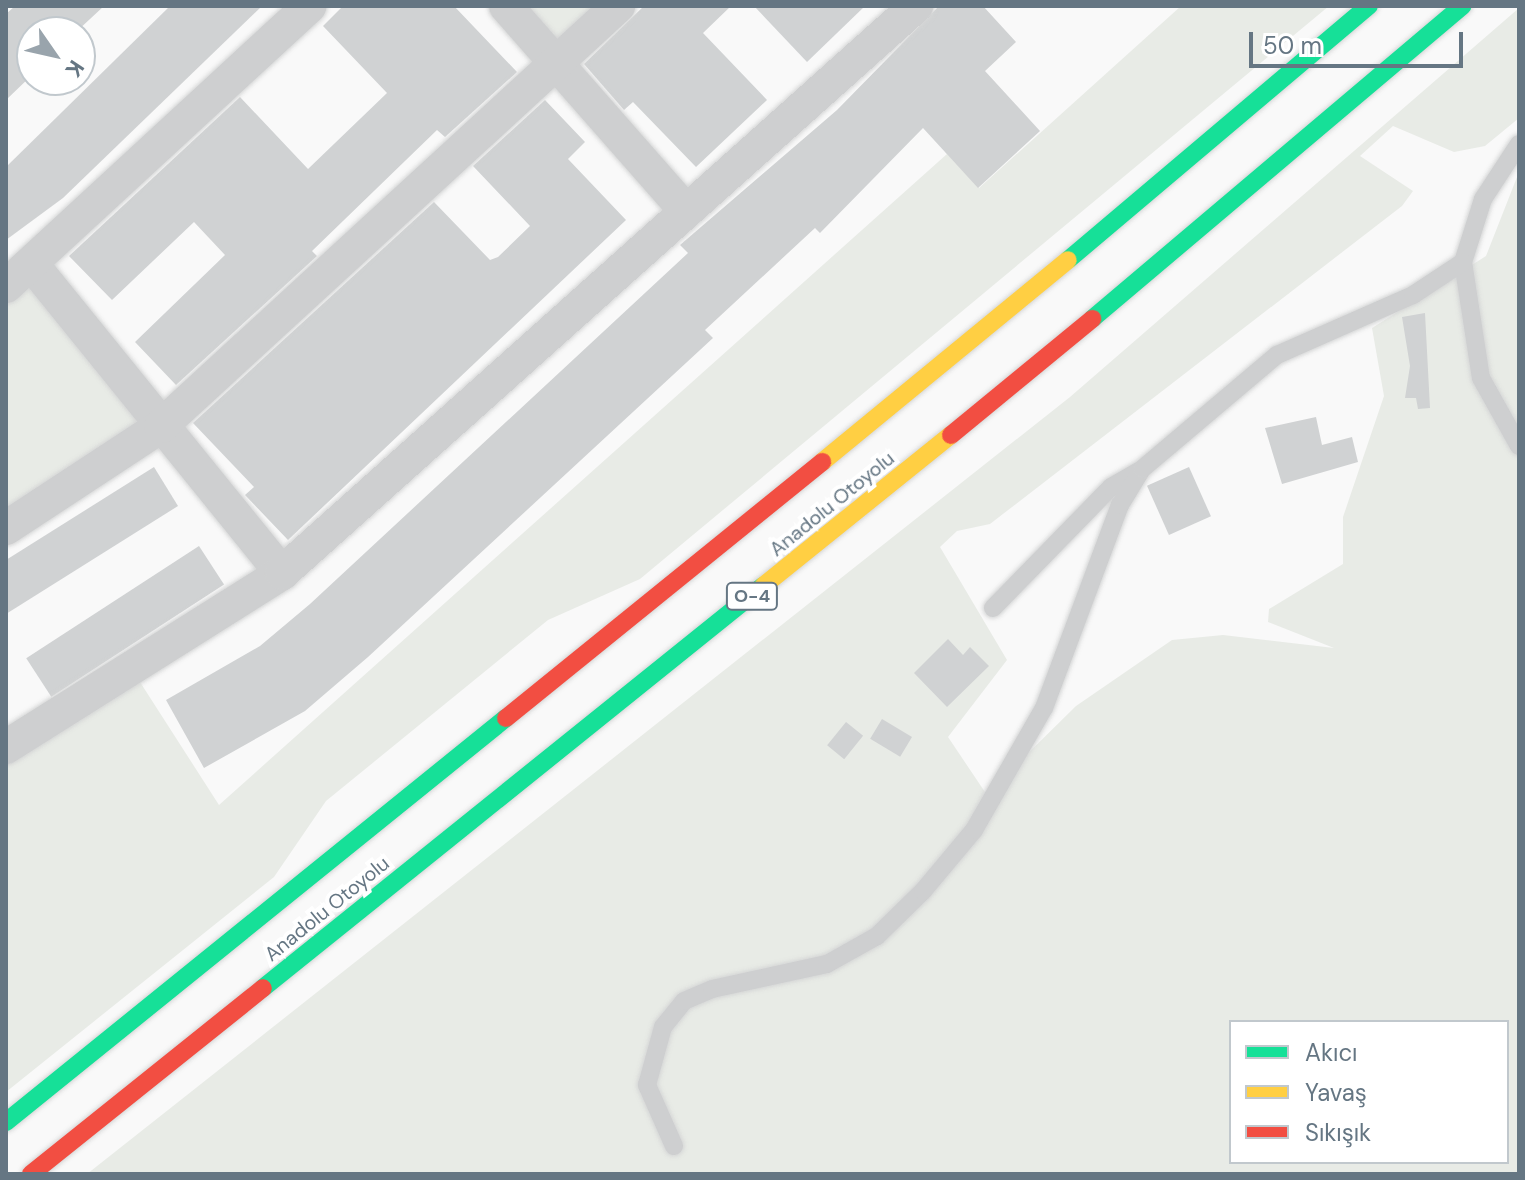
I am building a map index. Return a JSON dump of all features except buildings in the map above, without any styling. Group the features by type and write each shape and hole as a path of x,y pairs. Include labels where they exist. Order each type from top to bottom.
{"highway":[{"name":"Anadolu Otoyolu","path":"6,1122 952,357 1369,6"},
{"name":"Anadolu Otoyolu","path":"31,1174 1000,396 1463,6"}],"street":[{"path":"6,286 34,267 309,6"},
{"path":"506,6 562,62 686,211"},
{"path":"6,528 161,426 562,62 618,6"},
{"path":"6,747 282,573 916,6"},
{"path":"34,267 282,573"}],"lane":[{"path":"1519,144 1483,199 1463,262 1481,378 1519,446"},
{"path":"993,608 1111,487 1142,469 1277,355 1401,300 1463,262"},
{"path":"674,1146 647,1085 663,1027 684,1001 712,989 827,964 877,936 923,891 974,830 1044,708 1120,505 1142,469"}],"shaded area":[{"path":"506,6 618,6 562,62"},
{"path":"1181,6 1329,6 640,579 548,620 326,801 274,877 6,1092 6,747 131,668 219,805 947,154 979,188"},
{"path":"1519,8 1519,118 1485,146 1454,152 1393,126 1360,156 1413,191 1402,206 990,524 957,531 940,547 1007,660 948,737 991,801 1007,774 1076,706 1172,640 1223,635 1334,648 1268,622 1269,609 1343,564 1343,517 1384,396 1372,328 1486,256 1519,172 1519,1174 87,1174 1070,397"},
{"path":"34,267 161,426 6,528 6,286"}],"traffic: fast":[{"path":"1068,260 1369,6"},
{"path":"1092,319 1463,6"},
{"path":"263,988 763,586"},
{"path":"6,1122 506,718"}],"traffic: slow":[{"path":"822,462 1068,260"},
{"path":"763,586 951,435"}],"traffic: jam":[{"path":"951,435 1092,319"},
{"path":"506,718 822,462"},
{"path":"31,1174 263,988"}]}
